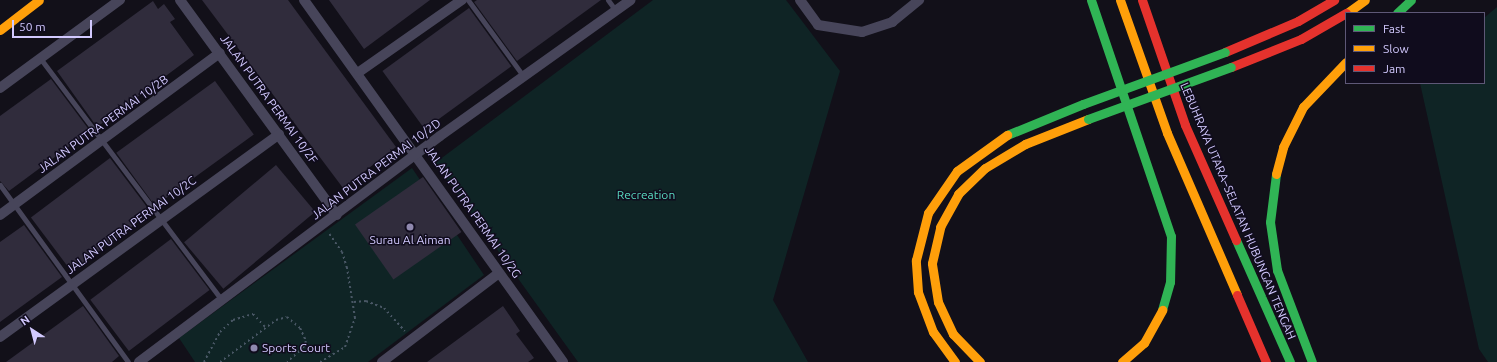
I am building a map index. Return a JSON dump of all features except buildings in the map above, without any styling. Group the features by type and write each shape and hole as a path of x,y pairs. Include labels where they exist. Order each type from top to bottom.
{"main road":[{"path":"0,30 39,0"},
{"path":"1091,0 1171,236 1170,282 1161,314 1144,343 1122,362"},
{"path":"1120,0 1167,133 1266,362"},
{"name":"LEBUHRAYA UTARA–SELATAN HUBUNGAN TENGAH","path":"1142,0 1186,125 1290,362"},
{"path":"955,362 933,332 918,292 916,260 928,213 957,172 986,147 1009,134 1083,104 1225,52 1298,21 1334,0"},
{"path":"1347,12 1365,0"},
{"path":"1398,12 1410,0"},
{"path":"980,362 953,334 938,302 932,263 942,221 958,194 1003,155 1088,119 1231,67 1301,39 1345,14"},
{"path":"1312,362 1277,270 1270,222 1271,194 1283,147 1303,107 1345,63"}],"street":[{"path":"0,88 120,0"},
{"name":"JALAN PUTRA PERMAI 10/2F","path":"180,0 279,134 336,215"},
{"name":"JALAN PUTRA PERMAI 10/2G","path":"304,0 359,72 560,361"},
{"path":"359,72 462,0"},
{"name":"JALAN PUTRA PERMAI 10/2D","path":"139,362 336,215 418,156 440,136 631,0"},
{"path":"800,0 818,25 862,32 892,22 919,0"},
{"name":"JALAN PUTRA PERMAI 10/2B","path":"0,215 220,53"},
{"name":"JALAN PUTRA PERMAI 10/2C","path":"0,337 279,134"},
{"path":"382,362 500,273"}],"lane":[{"path":"468,0 524,77"},
{"path":"608,0 616,11"},
{"path":"40,58 103,140 160,220 222,300"},
{"path":"0,185 128,362"}],"path":[{"path":"320,362 345,347 352,333 354,302 342,252 326,231"},
{"path":"354,302 366,301 384,308 407,334"},
{"path":"204,362 220,332 233,320 253,314 266,328"},
{"path":"220,362 266,328 287,317 300,328 306,341 303,348 287,362"}],"green space":[{"name":"Recreation","path":"653,0 786,0 840,71 773,300 808,362 578,362 435,163"},
{"path":"1497,7 1497,362 1488,362 1479,349 1420,84 1485,84 1485,17"},
{"path":"412,168 484,275 368,362 195,362 179,338"}],"traffic: fast":[{"path":"1091,0 1171,236 1170,282 1162,310"},
{"path":"1398,12 1411,0"},
{"path":"1083,104 1225,52"},
{"path":"1088,119 1231,67"},
{"path":"1007,135 1083,104"},
{"path":"1276,174 1270,222 1277,270 1312,362"},
{"path":"1236,240 1290,362"}],"traffic: slow":[{"path":"0,30 39,0"},
{"path":"1120,0 1167,133 1237,295"},
{"path":"1348,12 1365,0"},
{"path":"1276,174 1283,147 1303,107 1345,63"},
{"path":"980,362 953,334 938,302 932,263 940,227 958,194 985,168 1025,144 1088,119"},
{"path":"955,362 933,332 918,292 916,260 928,213 957,171 1007,135"},
{"path":"1122,362 1144,343 1162,310"}],"traffic: jam":[{"path":"1142,0 1185,125 1236,240"},
{"path":"1225,52 1298,21 1334,0"},
{"path":"1231,67 1301,39 1345,14"},
{"path":"1237,295 1266,362"}],"place":[{"name":"Surau Al Aiman","path":"410,227"},
{"name":"Sports Court","path":"254,348"}]}
